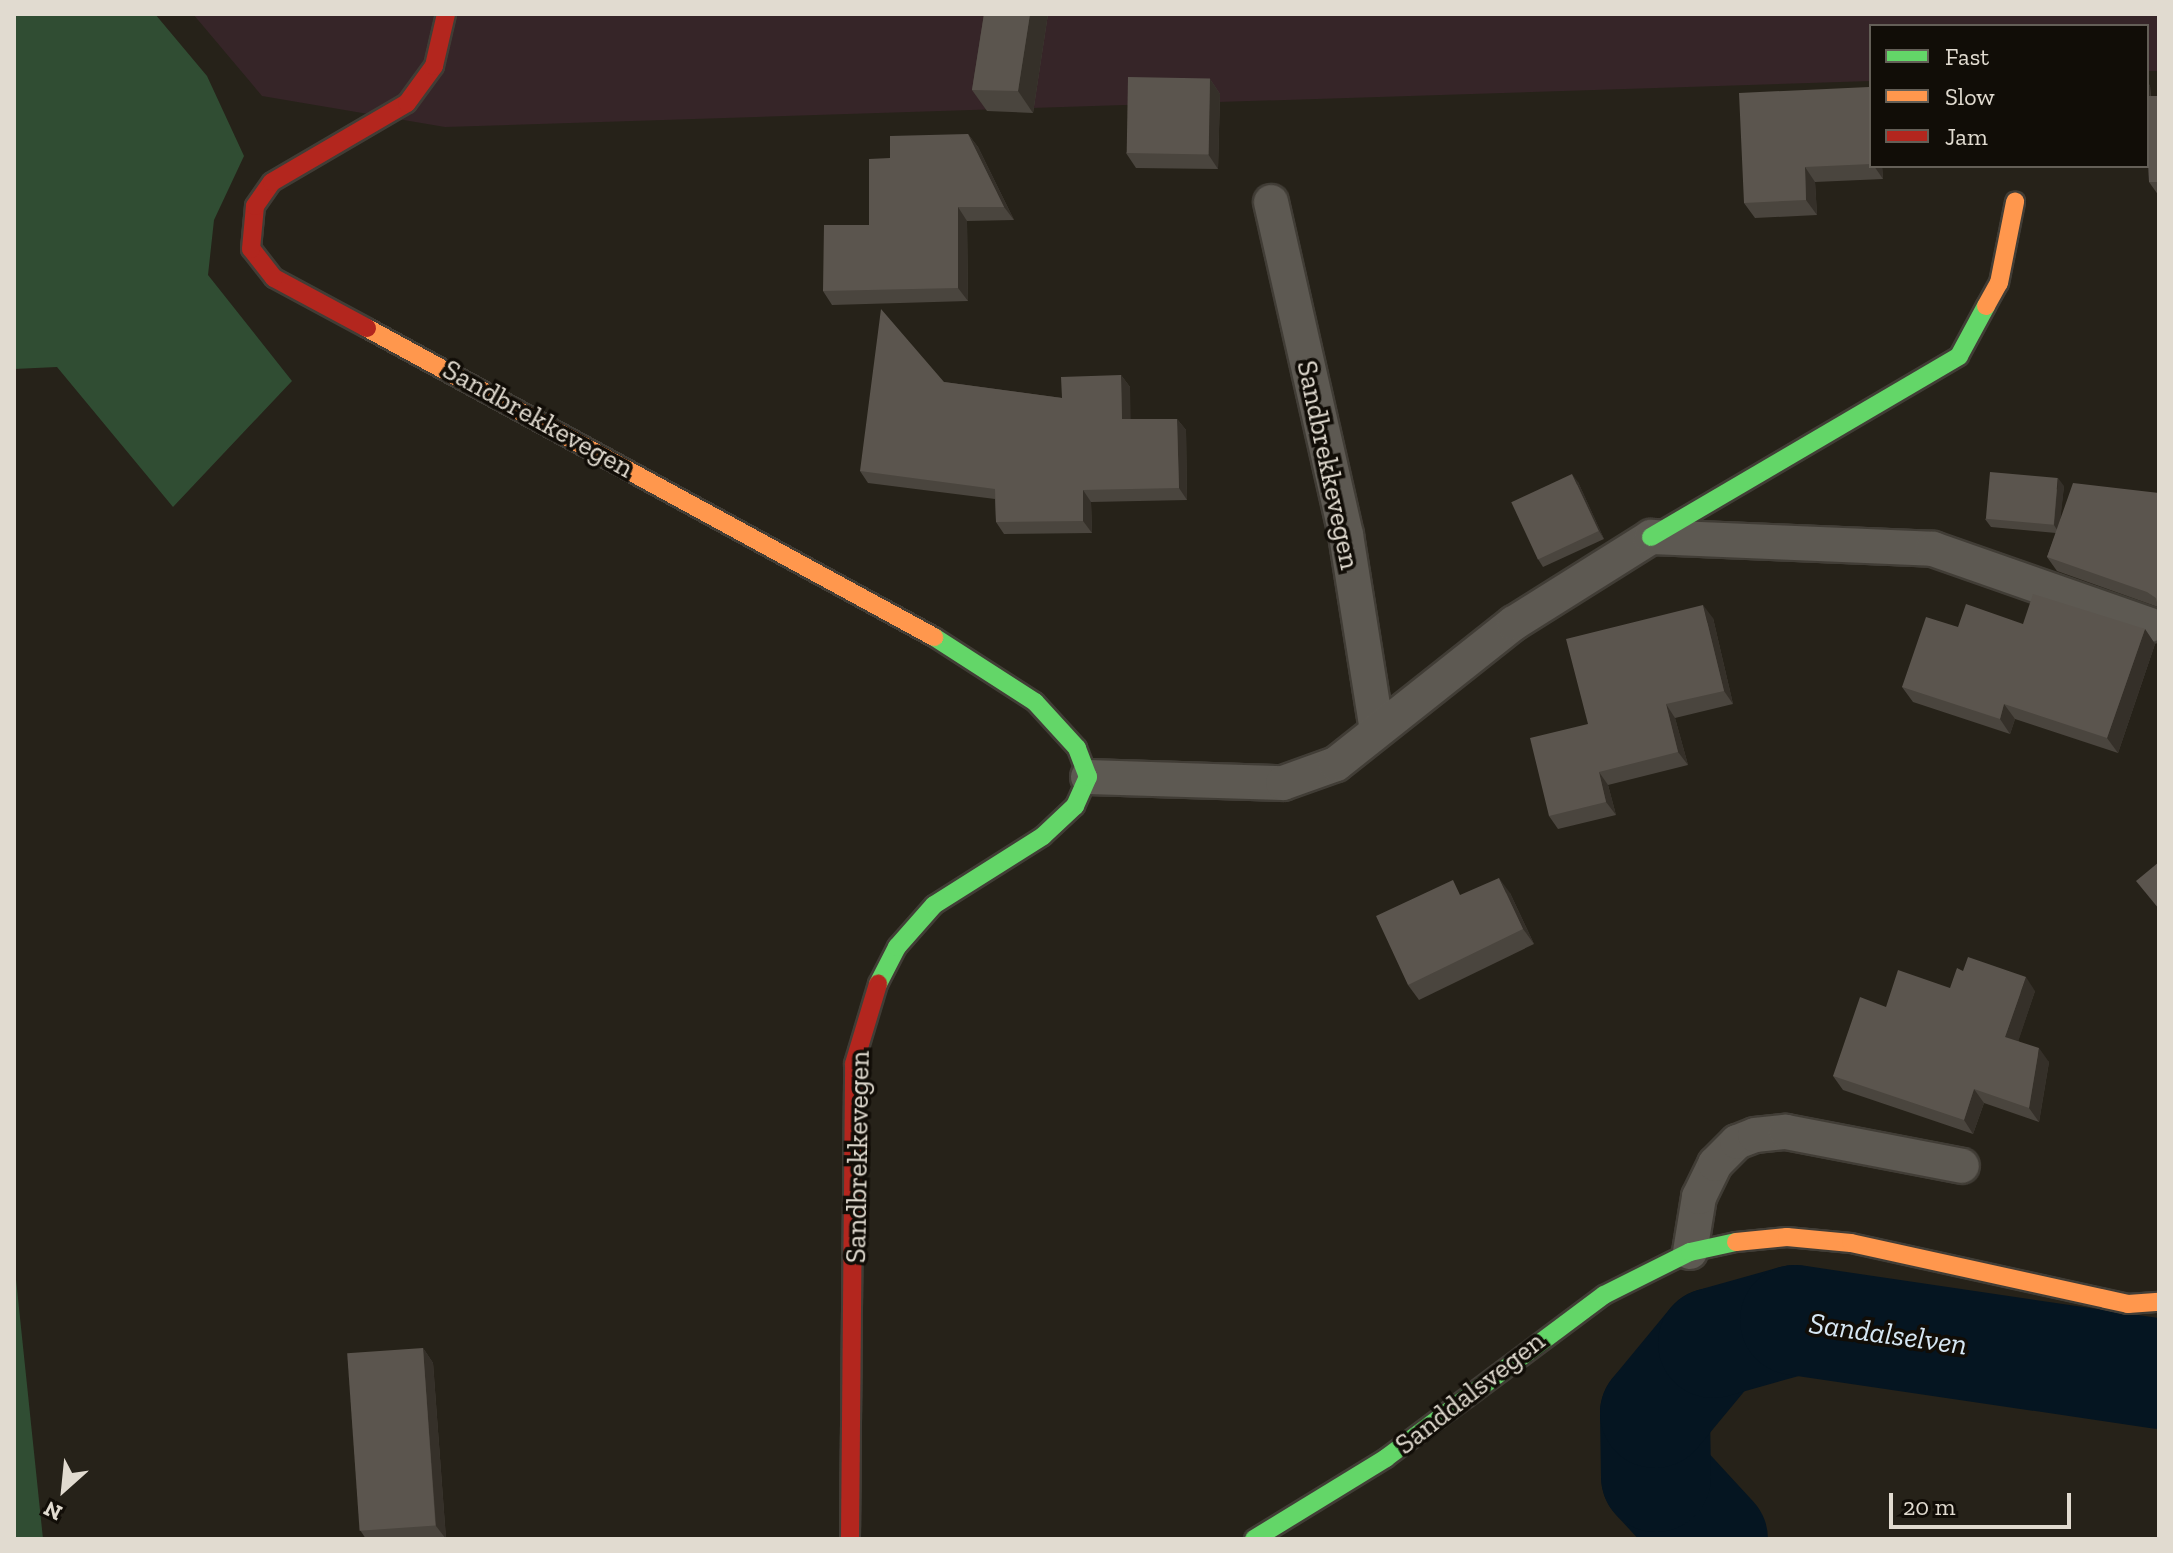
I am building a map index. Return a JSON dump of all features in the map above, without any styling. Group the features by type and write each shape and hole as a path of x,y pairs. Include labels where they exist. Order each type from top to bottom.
{"street":[{"name":"Sandbrekkevegen","path":"446,14 434,66 407,103 272,182 255,206 251,249 274,278 902,617 1035,702 1077,748 1088,777 1075,806 1043,836 934,905 897,947 869,1000 854,1064 850,1539"},
{"path":"1651,537 1959,356 1999,283 2015,202"},
{"name":"Sanddalsvegen","path":"1254,1539 1386,1458 1592,1303 1690,1252 1787,1237 1851,1243 2128,1304 2159,1302"}],"lane":[{"name":"Sandbrekkevegen","path":"1271,202 1346,535 1377,730"},
{"path":"1088,777 1283,783 1336,764 1514,623 1651,537 1933,549 2150,625"},
{"path":"1690,1252 1699,1197 1715,1164 1737,1142 1755,1135 1786,1132 1962,1166"}],"shaded area":[{"path":"193,14 2159,14 2159,71 2149,71 2149,24 1869,24 1869,81 445,127 262,96"}],"green space":[{"path":"14,14 155,14 207,76 244,156 214,220 208,275 292,381 173,507 57,367 14,369"},
{"path":"14,1260 43,1539 14,1539"}],"building":[{"path":"984,14 1030,14 1018,91 972,90"},
{"path":"1128,77 1210,78 1209,154 1127,153"},
{"path":"1869,87 1869,164 1805,167 1806,200 1744,203 1739,93"},
{"path":"2149,96 2159,96 2159,182 2149,182"},
{"path":"968,134 1004,207 958,207 958,288 823,291 824,225 869,225 869,159 890,158 890,136"},
{"path":"881,309 944,382 1062,398 1061,377 1121,375 1122,419 1177,419 1179,488 1083,490 1083,521 996,522 995,489 860,471"},
{"path":"1990,472 2058,478 2054,525 1986,519"},
{"path":"1572,474 1599,531 1538,559 1511,502"},
{"path":"2073,483 2159,493 2159,611 2156,598 2147,592 2047,557"},
{"path":"2033,594 2145,629 2107,738 2004,704 2000,719 1902,687 1926,617 1958,627 1966,604 2023,624"},
{"path":"1703,605 1724,691 1666,704 1678,752 1599,772 1606,802 1549,816 1530,738 1588,724 1566,639"},
{"path":"2159,862 2159,909 2136,881"},
{"path":"1499,878 1523,929 1408,985 1376,916 1453,880 1460,895"},
{"path":"1968,957 2026,977 2005,1037 2039,1048 2029,1108 1974,1089 1964,1120 1833,1076 1860,997 1886,1007 1898,970 1950,988 1957,968 1963,971"},
{"path":"423,1348 435,1526 360,1531 347,1353"}],"waterway":[{"name":"Sandalselven","path":"1713,1539 1656,1477 1655,1413 1713,1343 1795,1320 2159,1374"}],"traffic: fast":[{"path":"1651,537 1959,356 1986,306"},
{"path":"878,984 897,947 934,905 1043,836 1075,806 1088,777 1077,748 1035,702 934,637"},
{"path":"1254,1539 1386,1458 1604,1295 1690,1252 1736,1242"}],"traffic: slow":[{"path":"1986,306 1999,283 2015,202"},
{"path":"367,328 934,637"},
{"path":"1736,1242 1787,1237 1851,1243 2128,1304 2159,1302"}],"traffic: jam":[{"path":"367,328 274,278 251,249 255,206 272,182 407,103 434,66 446,14"},
{"path":"850,1539 854,1064 878,984"}]}
